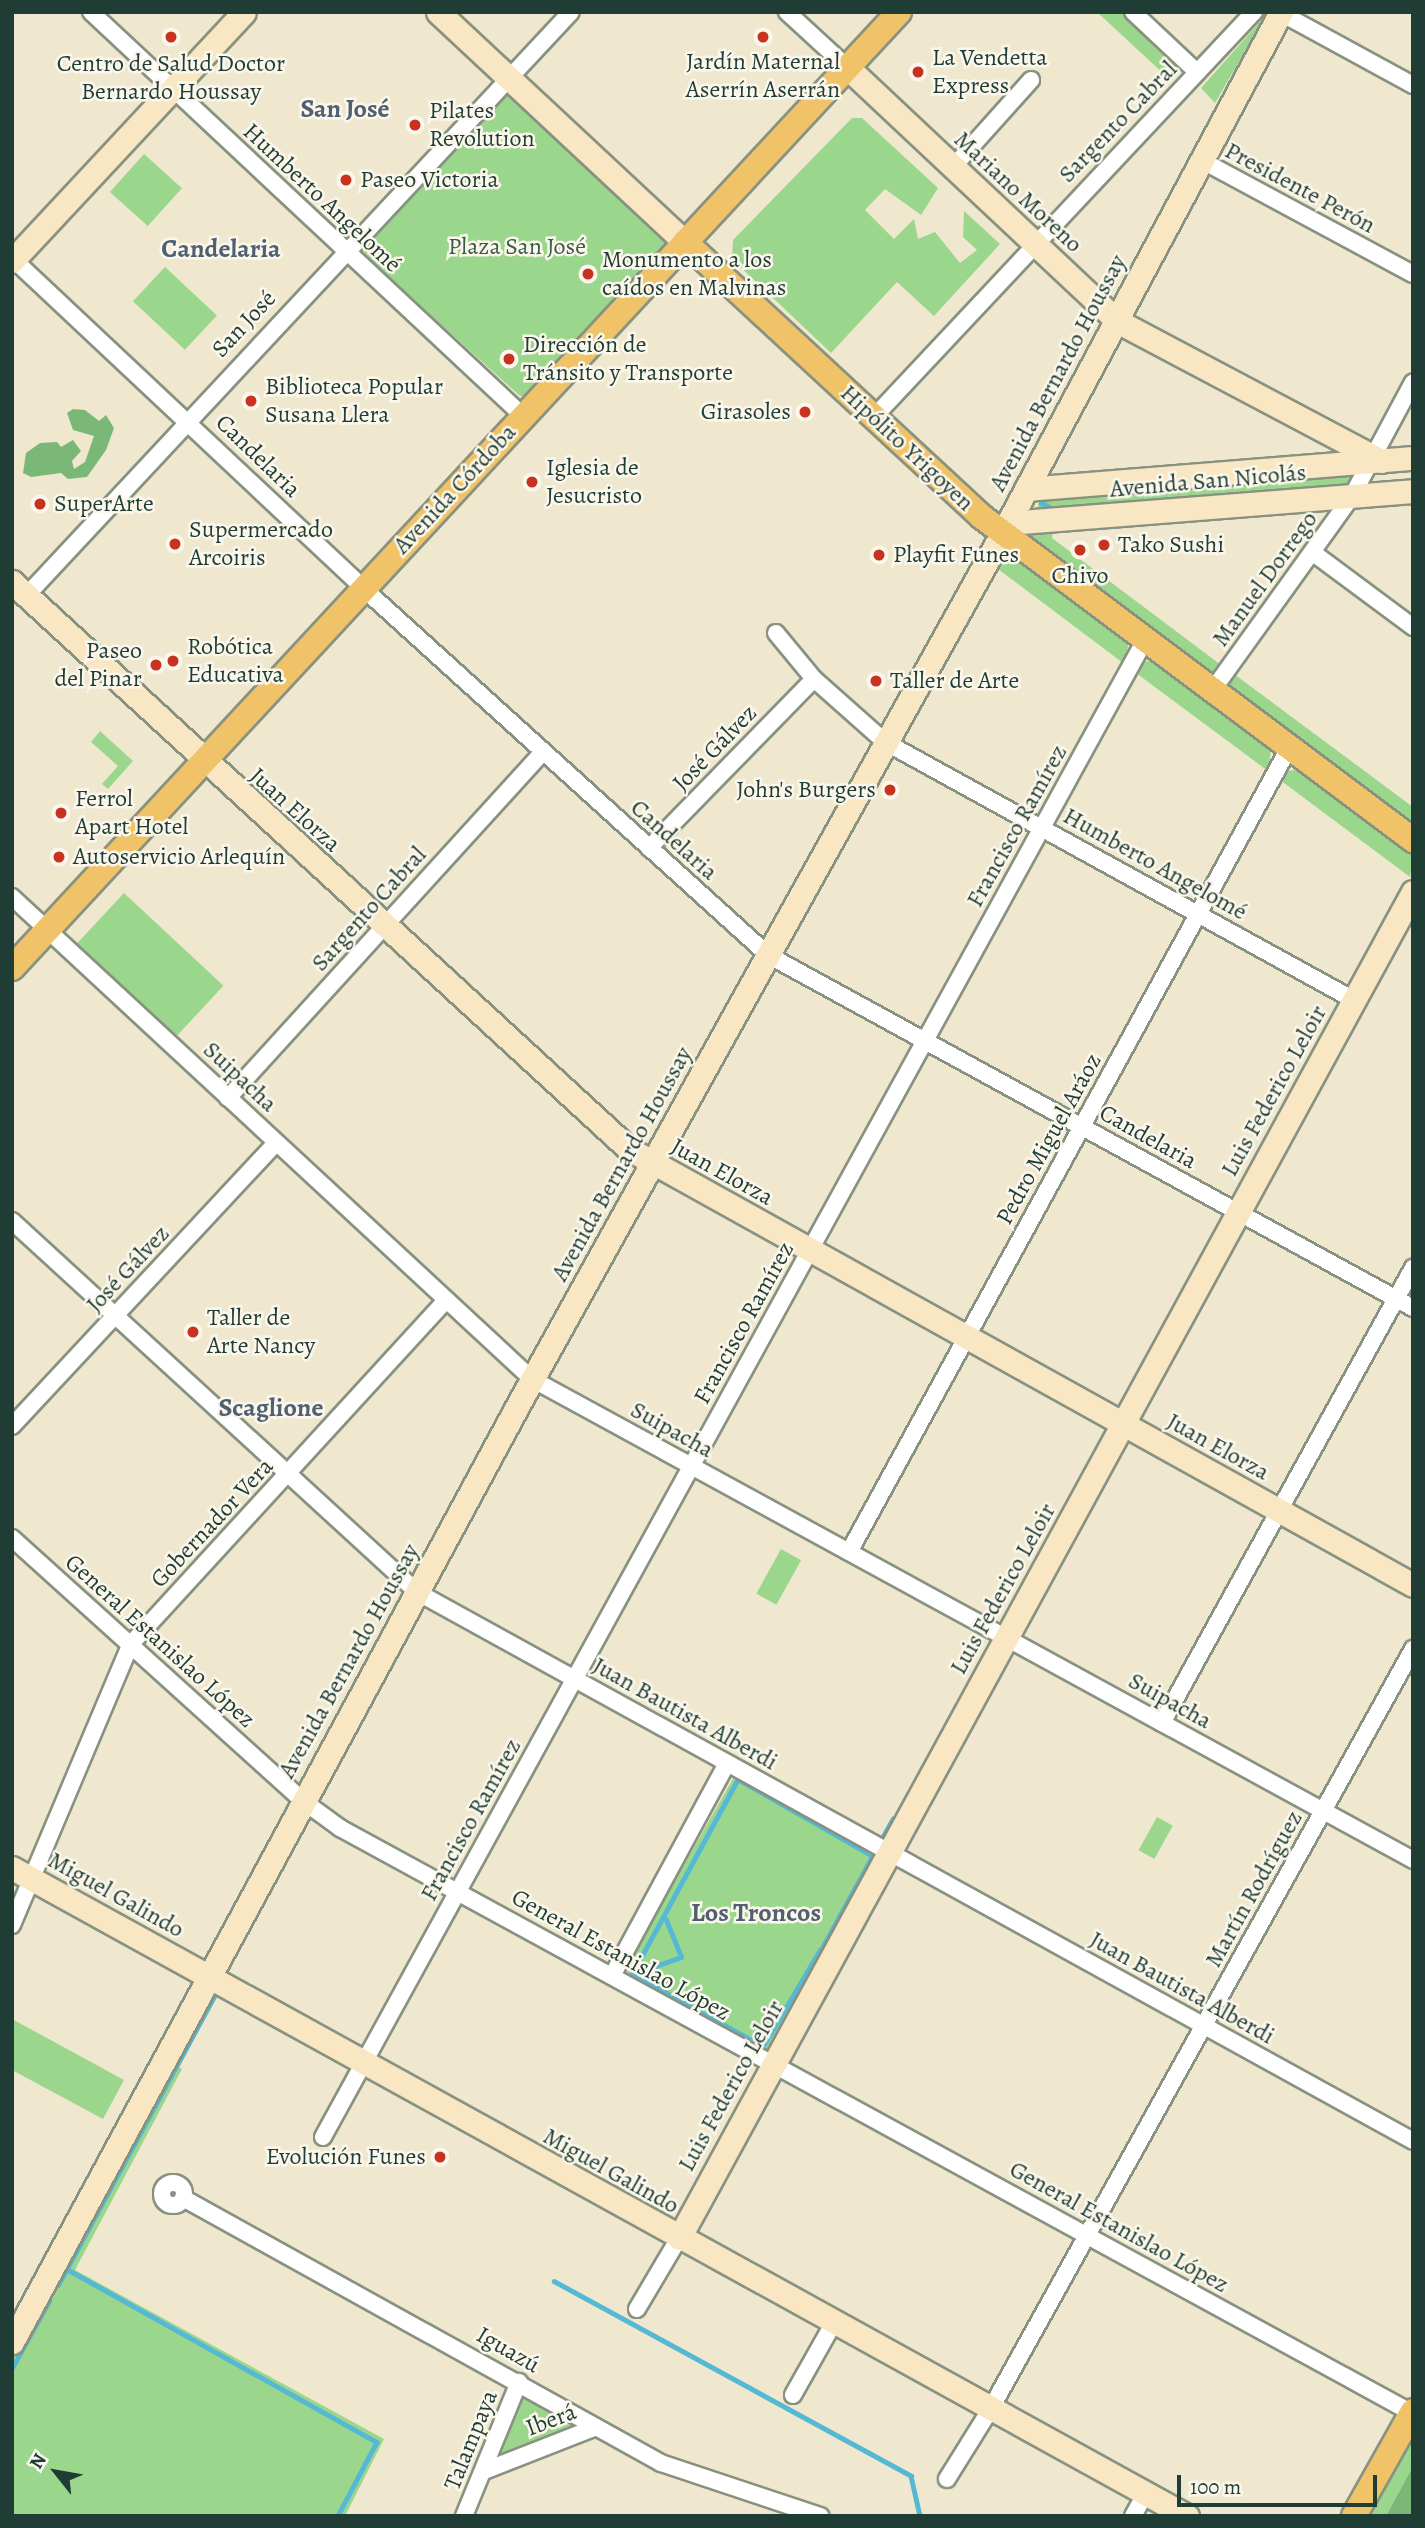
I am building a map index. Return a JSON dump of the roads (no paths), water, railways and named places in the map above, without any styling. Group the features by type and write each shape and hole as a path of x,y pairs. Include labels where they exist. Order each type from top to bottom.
{"main road":[{"name":"Avenida Córdoba","path":"12,968 899,12"},
{"name":"Hipólito Yrigoyen","path":"685,242 873,418 1005,528 1145,640 1413,840"},
{"path":"1359,2512 1412,2412"}],"street":[{"name":"Humberto Angelomé","path":"91,12 523,416"},
{"path":"13,260 244,12"},
{"name":"Hipólito Yrigoyen","path":"438,12 685,242"},
{"name":"San José","path":"17,595 188,421 571,12"},
{"name":"Mariano Moreno","path":"787,12 1116,321 1375,460"},
{"path":"1133,12 1197,72"},
{"name":"Sargento Cabral","path":"873,418 1034,243 1254,12"},
{"path":"1280,13 1413,85"},
{"name":"Avenida Bernardo Houssay","path":"12,2342 212,1978 303,1801 532,1379 1005,528 1280,13"},
{"path":"953,167 1031,80"},
{"name":"Presidente Perón","path":"1203,161 1413,274"},
{"name":"Candelaria","path":"13,260 188,421 363,589 768,955 1413,1308"},
{"name":"Manuel Dorrego","path":"1213,691 1352,496 1375,460 1413,382"},
{"name":"Avenida San Nicolás","path":"1026,489 1413,458"},
{"name":"Avenida San Nicolás","path":"1005,528 1413,491"},
{"path":"1312,552 1413,627"},
{"name":"Juan Elorza","path":"17,595 629,1149 1413,1585"},
{"name":"Humberto Angelomé","path":"776,633 814,679 885,742 1354,1000"},
{"name":"Francisco Ramírez","path":"323,2137 1145,640"},
{"name":"José Gálvez","path":"649,848 814,679"},
{"name":"Pedro Miguel Aráoz","path":"849,1552 1289,748"},
{"name":"Sargento Cabral","path":"228,1098 543,752"},
{"name":"Luis Federico Leloir","path":"637,2309 1413,892"},
{"name":"Suipacha","path":"12,897 532,1379 1413,1860"},
{"name":"José Gálvez","path":"12,1426 276,1143"},
{"name":"Juan Bautista Alberdi","path":"12,1221 416,1592 1413,2141"},
{"path":"1162,1723 1413,1268"},
{"name":"Gobernador Vera","path":"12,1925 131,1645 446,1300"},
{"name":"General Estanislao López","path":"12,1538 303,1801 340,1828 1412,2412"},
{"name":"Martín Rodríguez","path":"947,2479 990,2410 1413,1649"},
{"path":"612,1976 727,1763"},
{"name":"Miguel Galindo","path":"12,1868 833,2324 1187,2516"},
{"name":"Iguazú","path":"183,2198 661,2463 820,2516"},
{"path":"793,2395 833,2324"},
{"name":"Talampaya","path":"464,2516 519,2382"},
{"name":"Iberá","path":"484,2471 596,2427"},
{"path":"1133,2516 1146,2494"}],"waterway":[{"path":"1047,496 1042,503 1053,509"},
{"path":"632,1974 738,1779 873,1856"},
{"path":"883,1836 893,1819"},
{"path":"823,1946 873,1855"},
{"path":"633,1974 681,1957 666,1920"},
{"path":"673,1997 763,2046 820,1950"},
{"path":"633,1975 668,1994"},
{"path":"58,2285 215,1995"},
{"path":"67,2269 377,2442 338,2516"},
{"path":"554,2281 911,2476 920,2516"},
{"path":"12,2368 49,2301"}],"place":[{"name":"Centro de Salud Doctor Bernardo Houssay","path":"171,37"},
{"name":"Jardín Maternal Aserrín Aserrán","path":"763,37"},
{"name":"La Vendetta Express","path":"918,72"},
{"name":"Pilates Revolution","path":"415,125"},
{"name":"Paseo Victoria","path":"346,180"},
{"name":"Monumento a los caídos en Malvinas","path":"588,274"},
{"name":"Dirección de Tránsito y Transporte","path":"509,359"},
{"name":"Biblioteca Popular Susana Llera","path":"251,401"},
{"name":"Girasoles","path":"805,412"},
{"name":"Iglesia de Jesucristo","path":"532,482"},
{"name":"SuperArte","path":"40,504"},
{"name":"Supermercado Arcoiris","path":"175,544"},
{"name":"Tako Sushi","path":"1104,545"},
{"name":"Chivo","path":"1080,550"},
{"name":"Playfit Funes","path":"879,555"},
{"name":"Robótica Educativa","path":"173,661"},
{"name":"Paseo del Pinar","path":"156,665"},
{"name":"Taller de Arte","path":"876,681"},
{"name":"John's Burgers","path":"890,790"},
{"name":"Ferrol Apart Hotel","path":"61,813"},
{"name":"Autoservicio Arlequín","path":"59,857"},
{"name":"Taller de Arte Nancy","path":"193,1332"},
{"name":"Evolución Funes","path":"440,2157"}],"district":[{"name":"San José","path":"345,109"},
{"name":"Candelaria","path":"221,249"},
{"name":"Scaglione","path":"271,1408"},
{"name":"Los Troncos","path":"756,1913"}],"park label":[{"name":"Plaza San José","path":"517,247"}]}
